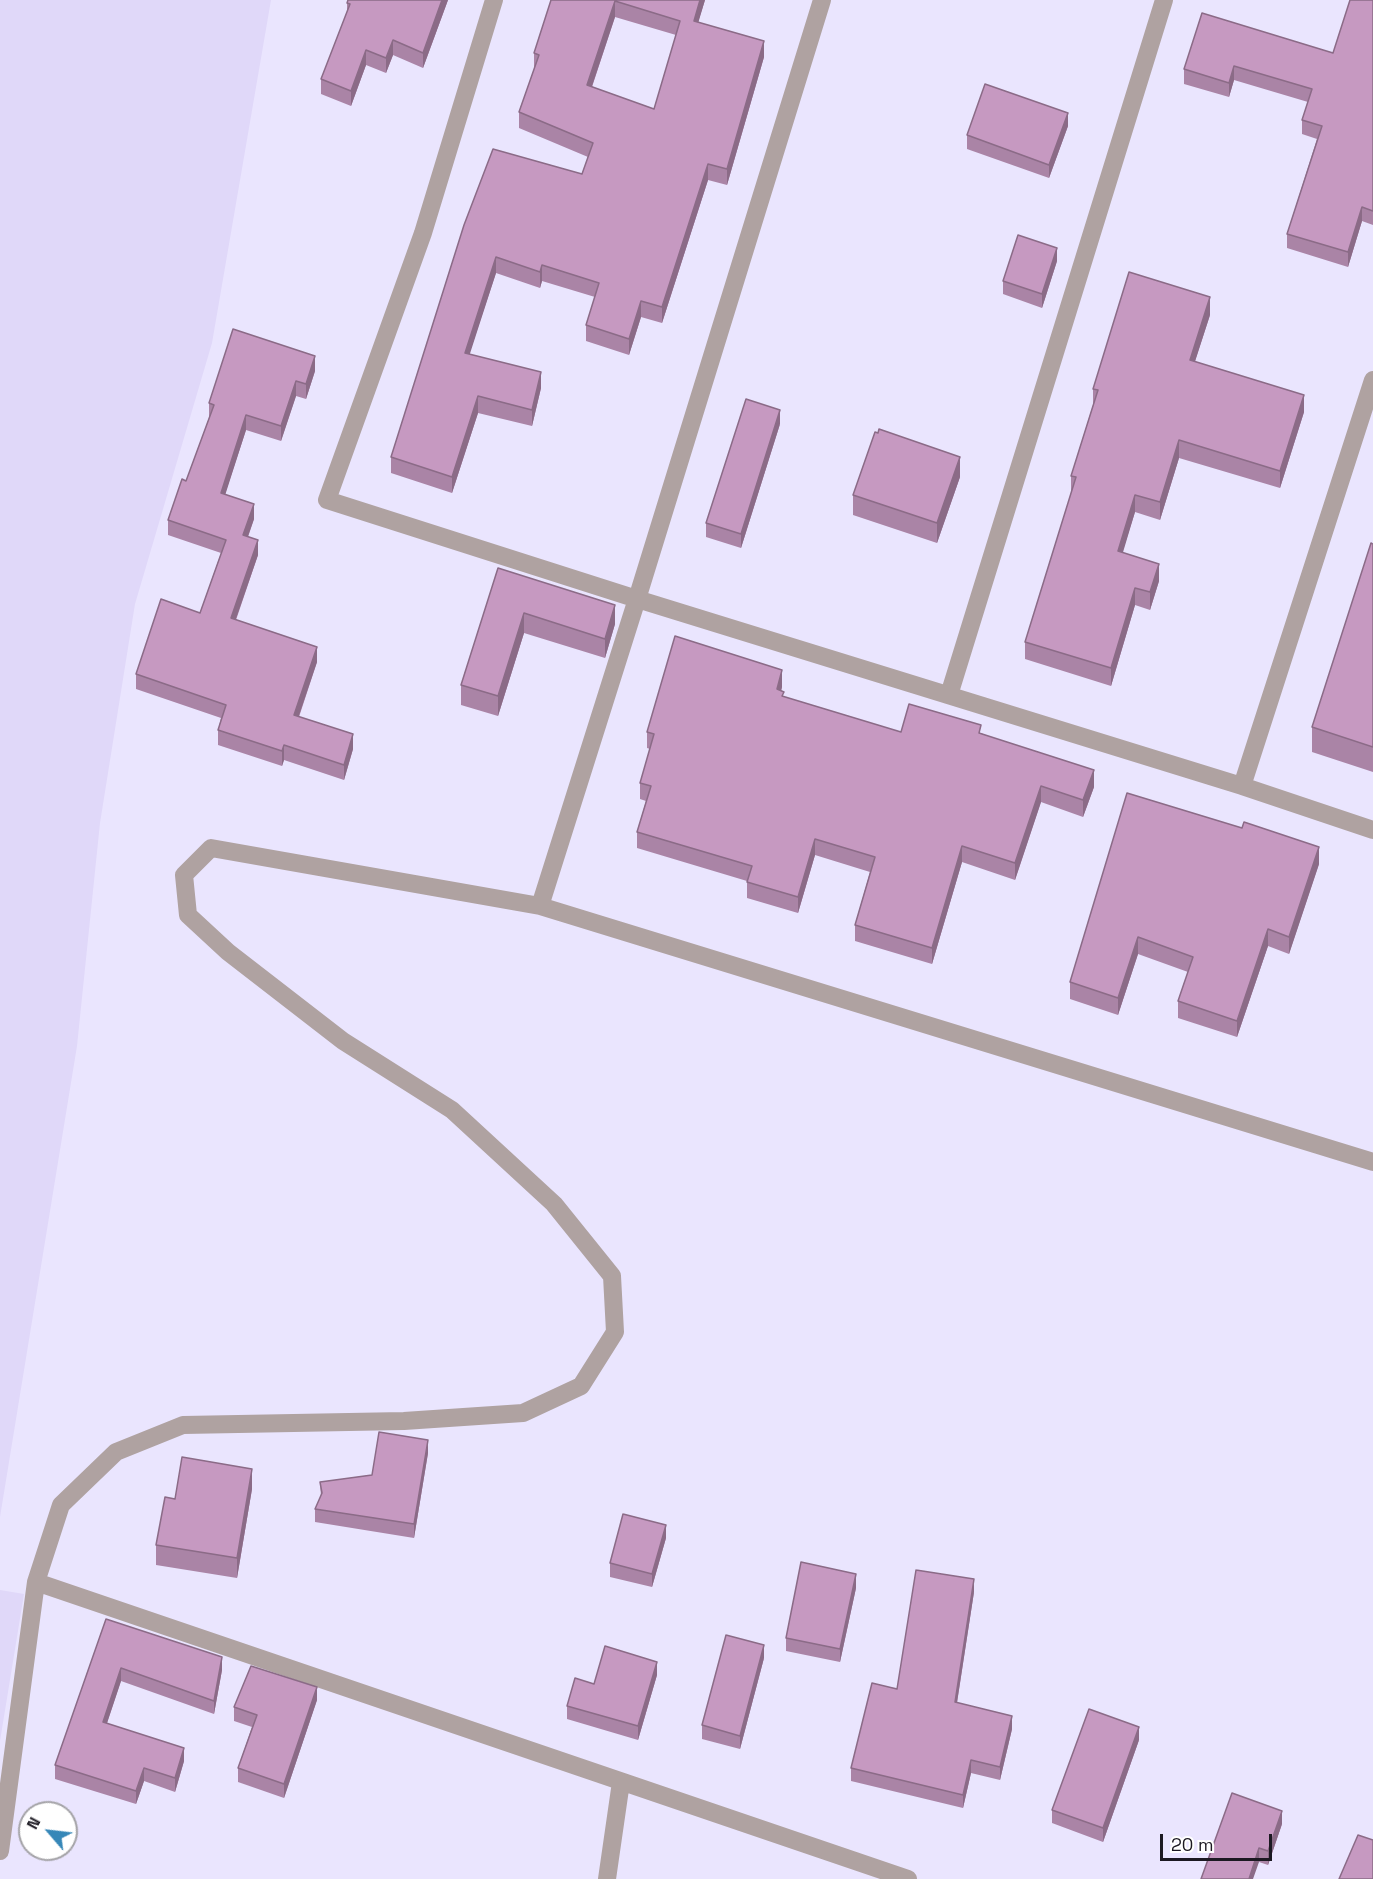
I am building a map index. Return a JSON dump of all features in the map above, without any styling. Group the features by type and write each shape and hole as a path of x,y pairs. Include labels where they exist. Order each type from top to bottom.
{"street":[{"path":"494,0 423,233 327,500 637,599 1242,786 1373,830"},
{"path":"540,906 822,0"},
{"path":"949,695 1164,0"},
{"path":"1242,786 1373,381"},
{"path":"0,1851 36,1582 61,1505 116,1452 183,1425 404,1421 523,1413 581,1386 615,1332 612,1276 554,1204 452,1110 344,1041 228,952 188,915 184,875 211,848 540,906 1373,1162"},
{"path":"36,1582 908,1879"},
{"path":"607,1879 621,1782"}],"shaded area":[{"path":"0,0 271,0 212,343 135,604 100,823 77,1046 0,1517"},
{"path":"0,1590 24,1594 0,1741"}],"building":[{"path":"348,0 442,0 423,53 393,40 386,58 366,50 351,91 321,79 350,4 347,3"},
{"path":"551,0 700,0 694,21 764,41 727,169 708,164 662,307 641,301 629,339 586,325 599,283 542,265 540,272 496,257 465,353 541,372 532,410 478,396 452,477 391,457 464,225 493,149 582,174 593,143 519,112 539,55 534,53","holes":["615,1 680,21 654,109 587,85"]},
{"path":"1350,0 1373,0 1373,211 1362,207 1348,252 1287,234 1322,126 1302,120 1312,89 1234,66 1229,83 1184,69 1202,13 1333,53"},
{"path":"985,84 1068,113 1049,165 967,135"},
{"path":"1018,235 1057,248 1042,294 1003,281"},
{"path":"1129,272 1210,297 1190,360 1304,395 1280,471 1179,440 1160,502 1135,495 1118,551 1159,564 1150,592 1135,588 1111,668 1025,642 1076,477 1071,476 1098,390 1093,389"},
{"path":"233,329 315,356 306,384 296,381 281,426 246,415 221,493 254,504 243,535 258,540 231,618 317,647 294,715 353,734 344,765 284,745 282,751 218,730 226,705 136,674 161,599 200,613 226,540 168,520 182,479 186,481 214,405 209,403"},
{"path":"746,399 780,410 741,534 706,523"},
{"path":"879,429 960,457 937,523 853,495 875,432 878,433"},
{"path":"1371,543 1373,544 1373,747 1312,727"},
{"path":"498,568 615,605 605,639 524,613 498,696 461,685"},
{"path":"675,636 782,670 777,689 784,692 782,696 901,732 909,704 981,725 979,733 1094,770 1083,800 1041,786 1015,863 962,846 932,948 855,925 875,857 815,839 798,897 747,882 752,866 637,832 651,786 640,783 654,734 647,732"},
{"path":"1127,793 1242,828 1244,822 1319,847 1289,937 1268,929 1237,1021 1178,1001 1193,957 1138,937 1118,998 1070,982"},
{"path":"379,1432 428,1440 414,1524 315,1509 322,1493 320,1482 372,1475"},
{"path":"182,1457 252,1469 237,1558 156,1545 165,1497 175,1499"},
{"path":"623,1514 666,1525 652,1574 610,1563"},
{"path":"801,1562 856,1574 840,1649 786,1638"},
{"path":"916,1570 974,1579 955,1702 1012,1716 1000,1767 971,1760 963,1795 851,1768 872,1683 897,1689"},
{"path":"106,1619 222,1657 214,1701 121,1668 103,1722 184,1748 175,1778 144,1768 136,1791 55,1765"},
{"path":"726,1635 764,1645 740,1736 702,1725"},
{"path":"605,1646 657,1662 638,1726 567,1706 575,1678 594,1684"},
{"path":"251,1666 317,1687 284,1784 238,1768 257,1715 234,1707"},
{"path":"1089,1709 1139,1727 1103,1828 1052,1810"},
{"path":"1232,1793 1282,1811 1268,1851 1259,1848 1249,1879 1201,1879"},
{"path":"1358,1835 1373,1840 1373,1879 1339,1879"}]}
